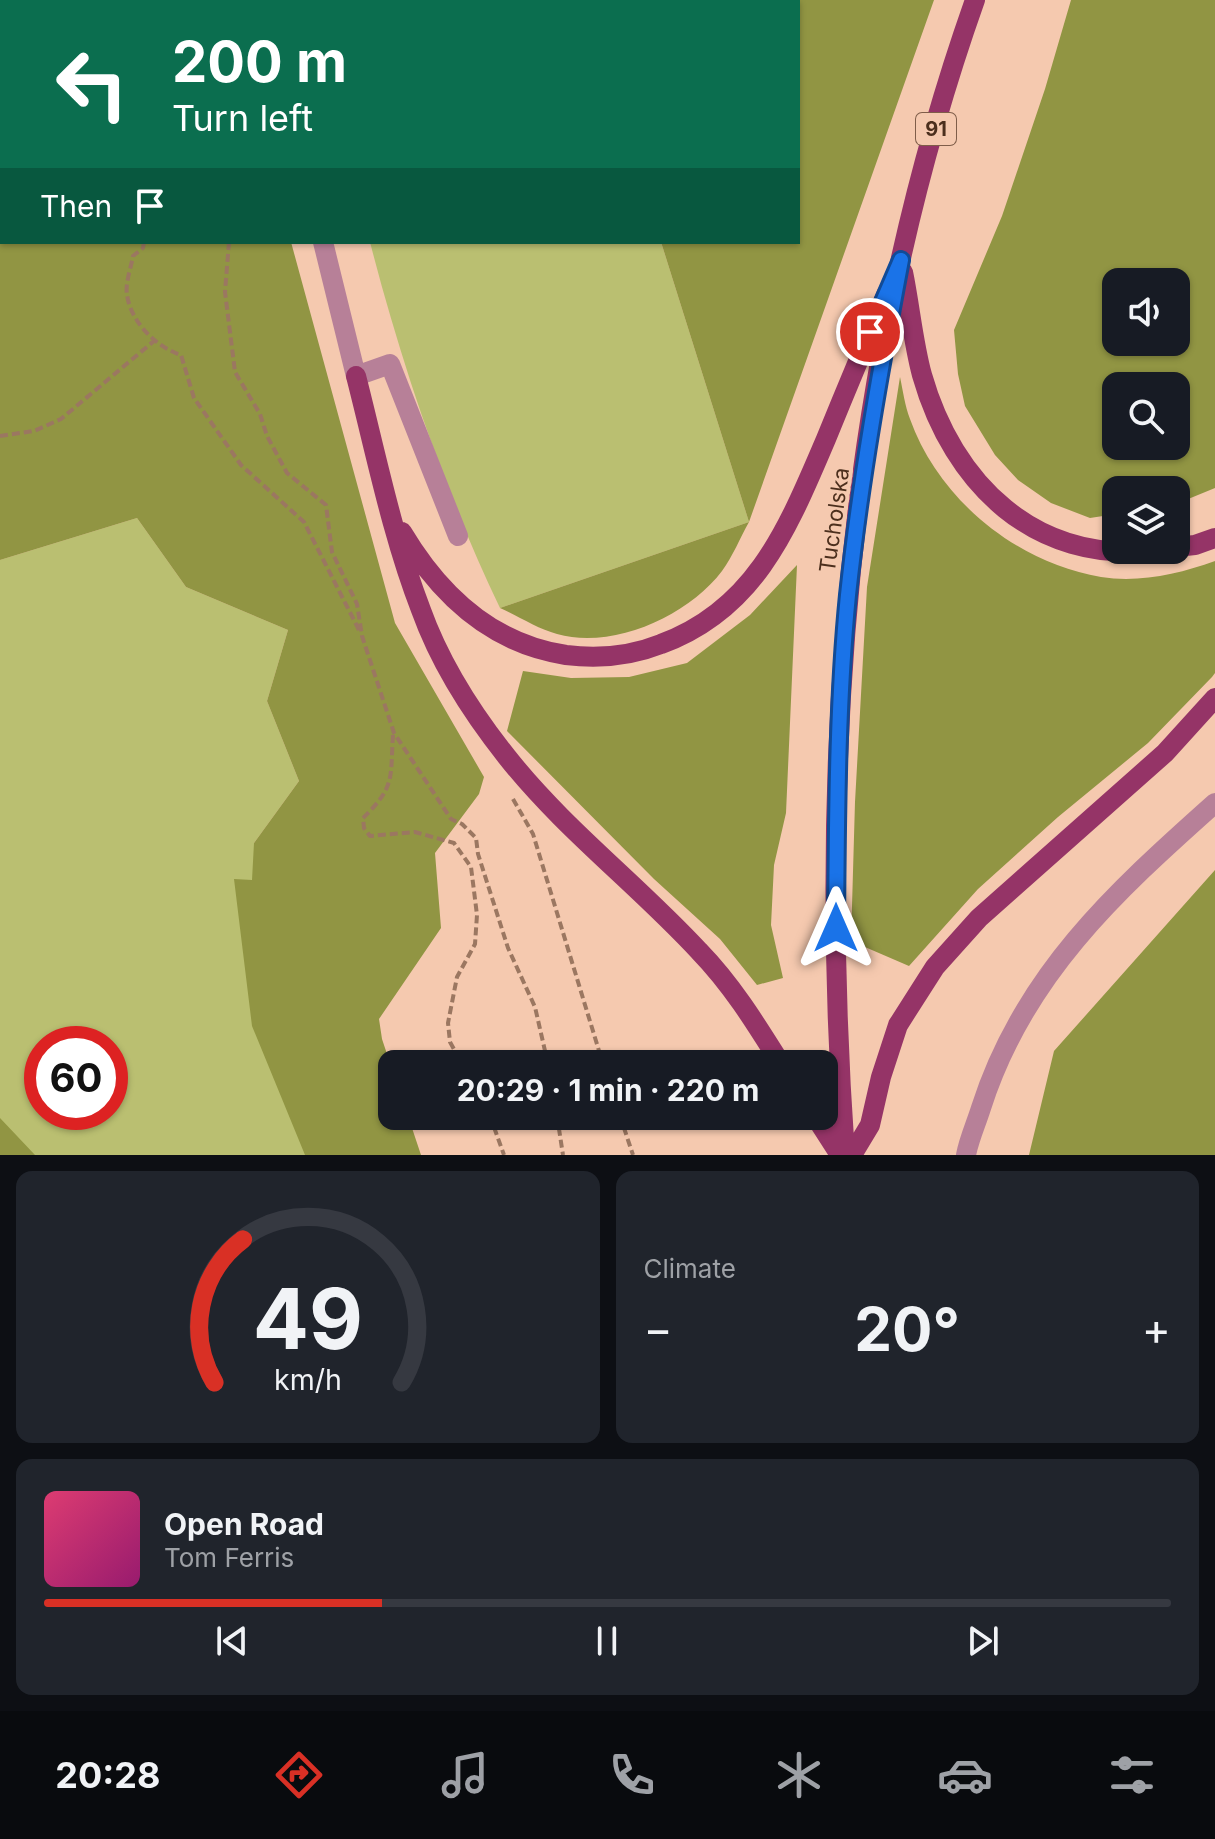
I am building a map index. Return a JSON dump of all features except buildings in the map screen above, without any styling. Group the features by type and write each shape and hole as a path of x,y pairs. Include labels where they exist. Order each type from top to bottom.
{"main road":[{"name":"Tucholska","path":"842,1155 836,928 848,595 869,443 901,260 918,190 975,0"},
{"path":"393,517 421,561 457,603 499,633 528,646 557,654 602,657 640,651 685,634 713,618 740,594 759,572 782,534 800,499 901,260"},
{"path":"901,260 926,387 950,445 974,481 988,496 1026,524 1068,542 1102,549"},
{"path":"356,376 405,567 435,644 465,697 491,736 532,787 700,951 749,1013 772,1050"},
{"path":"1190,546 1215,538"},
{"path":"852,1155 870,1125 898,1025 935,967 979,918 1165,753 1215,698"},
{"path":"825,1130 842,1155"}],"street":[{"path":"323,244 356,376 390,364 458,536"},
{"path":"966,1155 992,1072 1034,993 1102,908 1215,803"}],"path":[{"path":"144,244 133,256 127,293 134,316 168,351 181,355 194,398 241,465 304,522 362,636 394,733 451,819 462,824 476,838 478,854 508,948 535,1007 545,1050"},
{"path":"229,244 225,292 235,372 260,414 267,436 287,473 326,505 332,552 357,604 362,636"},
{"path":"0,436 34,431 61,419 155,340"},
{"path":"394,733 390,786 380,802 363,818 364,828 370,836 415,832 454,843 471,867 477,915 475,944 457,977 448,1023 450,1042 454,1050"},
{"path":"495,1130 504,1155"},
{"path":"559,1130 563,1155"},
{"path":"625,1130 633,1155"}],"green space":[{"path":"800,0 934,0 749,522 662,244 800,244"},
{"path":"1071,0 1215,0 1215,488 1190,498 1190,476 1102,476 1102,516 1090,518 1051,503 1018,480 995,455 965,406 954,330 1002,216"},
{"path":"0,244 292,244 395,623 484,777 479,794 435,853 441,928 379,1019 386,1050 378,1050 378,1130 413,1130 421,1155 305,1155 252,1026 234,879 252,880 254,843 299,781 267,701 288,630 186,587 137,518 0,560"},
{"path":"371,244 662,244 749,522 500,608 443,475 396,334"},
{"path":"900,377 910,419 940,476 961,501 1011,542 1070,570 1115,579 1159,576 1215,561 1215,673 1212,677 1148,743 1058,817 978,889 909,966 851,941 867,587"},
{"path":"137,518 186,587 288,630 267,701 299,781 254,843 318,1155 0,1155 0,560"},
{"path":"749,522 726,565 707,587 670,615 625,633 579,638 557,634 500,608"},
{"path":"797,565 786,813 774,865 771,925 783,978 757,985 720,939 654,879 507,731 523,671 571,678 629,677 687,663 750,615"},
{"path":"1215,870 1215,1155 1029,1155 1054,1051"},
{"path":"0,1118 35,1155 0,1155"}],"route":[{"path":"836,928 840,746 848,595 869,443 901,260 870,332"}]}
